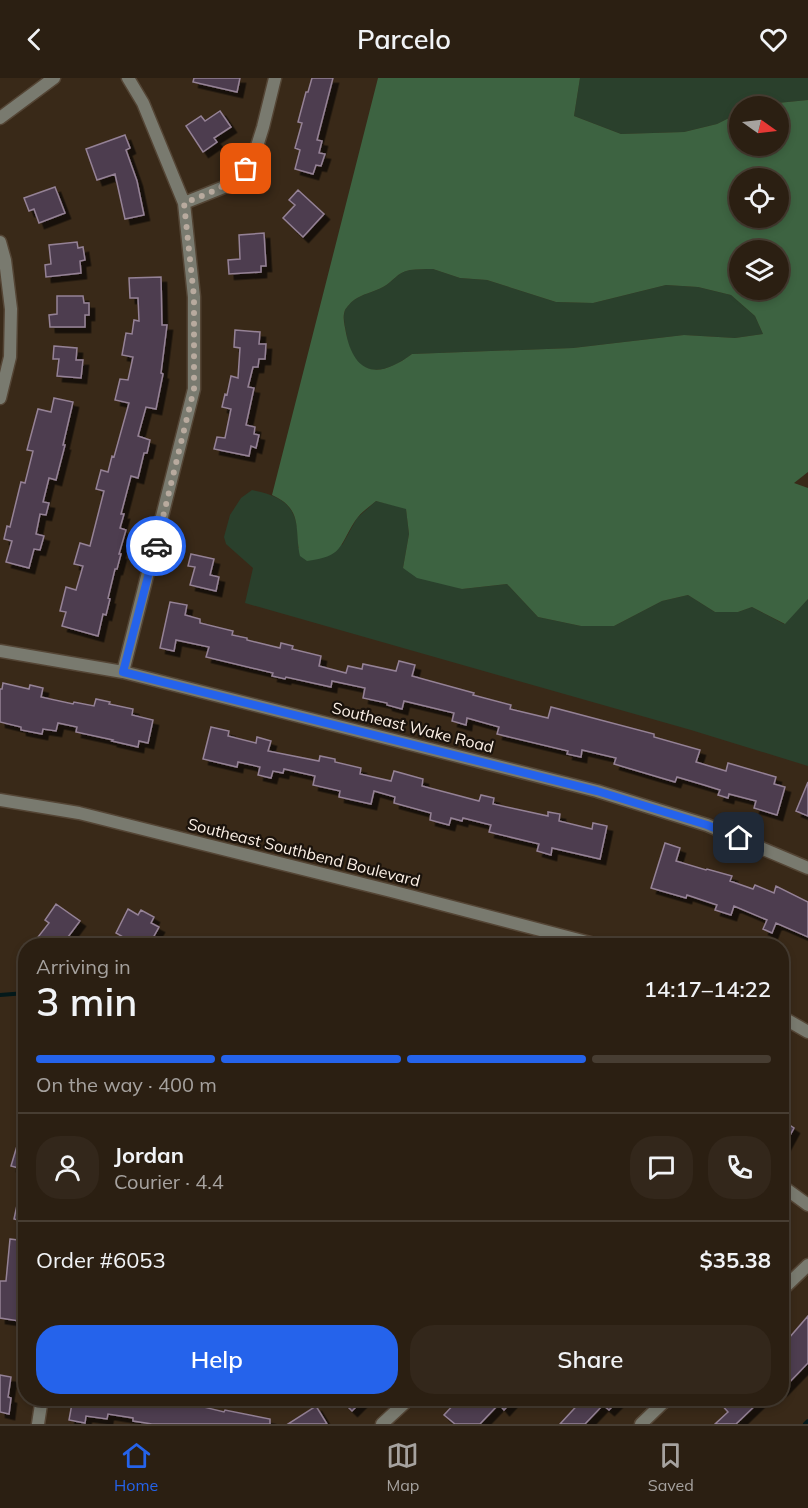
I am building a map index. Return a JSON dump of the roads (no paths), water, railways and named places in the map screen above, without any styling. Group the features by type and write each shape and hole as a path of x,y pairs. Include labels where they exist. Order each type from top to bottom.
{"street":[{"path":"0,118 54,78"},
{"path":"123,672 194,389 194,297 184,203 143,103 128,78"},
{"path":"184,203 224,187 246,169 253,159 275,78"},
{"path":"0,242 5,260 11,309 10,357 0,398"},
{"name":"Southeast Wake Road","path":"0,651 123,672 597,791 707,825 808,868"},
{"name":"Southeast Southbend Boulevard","path":"0,800 79,813 571,938"},
{"path":"789,1021 808,1032"},
{"path":"789,1191 808,1205"},
{"path":"789,1283 808,1265"},
{"path":"38,1424 41,1406"},
{"path":"382,1424 402,1406"},
{"path":"641,1424 660,1406"}],"waterway":[{"path":"0,995 18,994"},
{"path":"805,1424 808,1421"}]}
